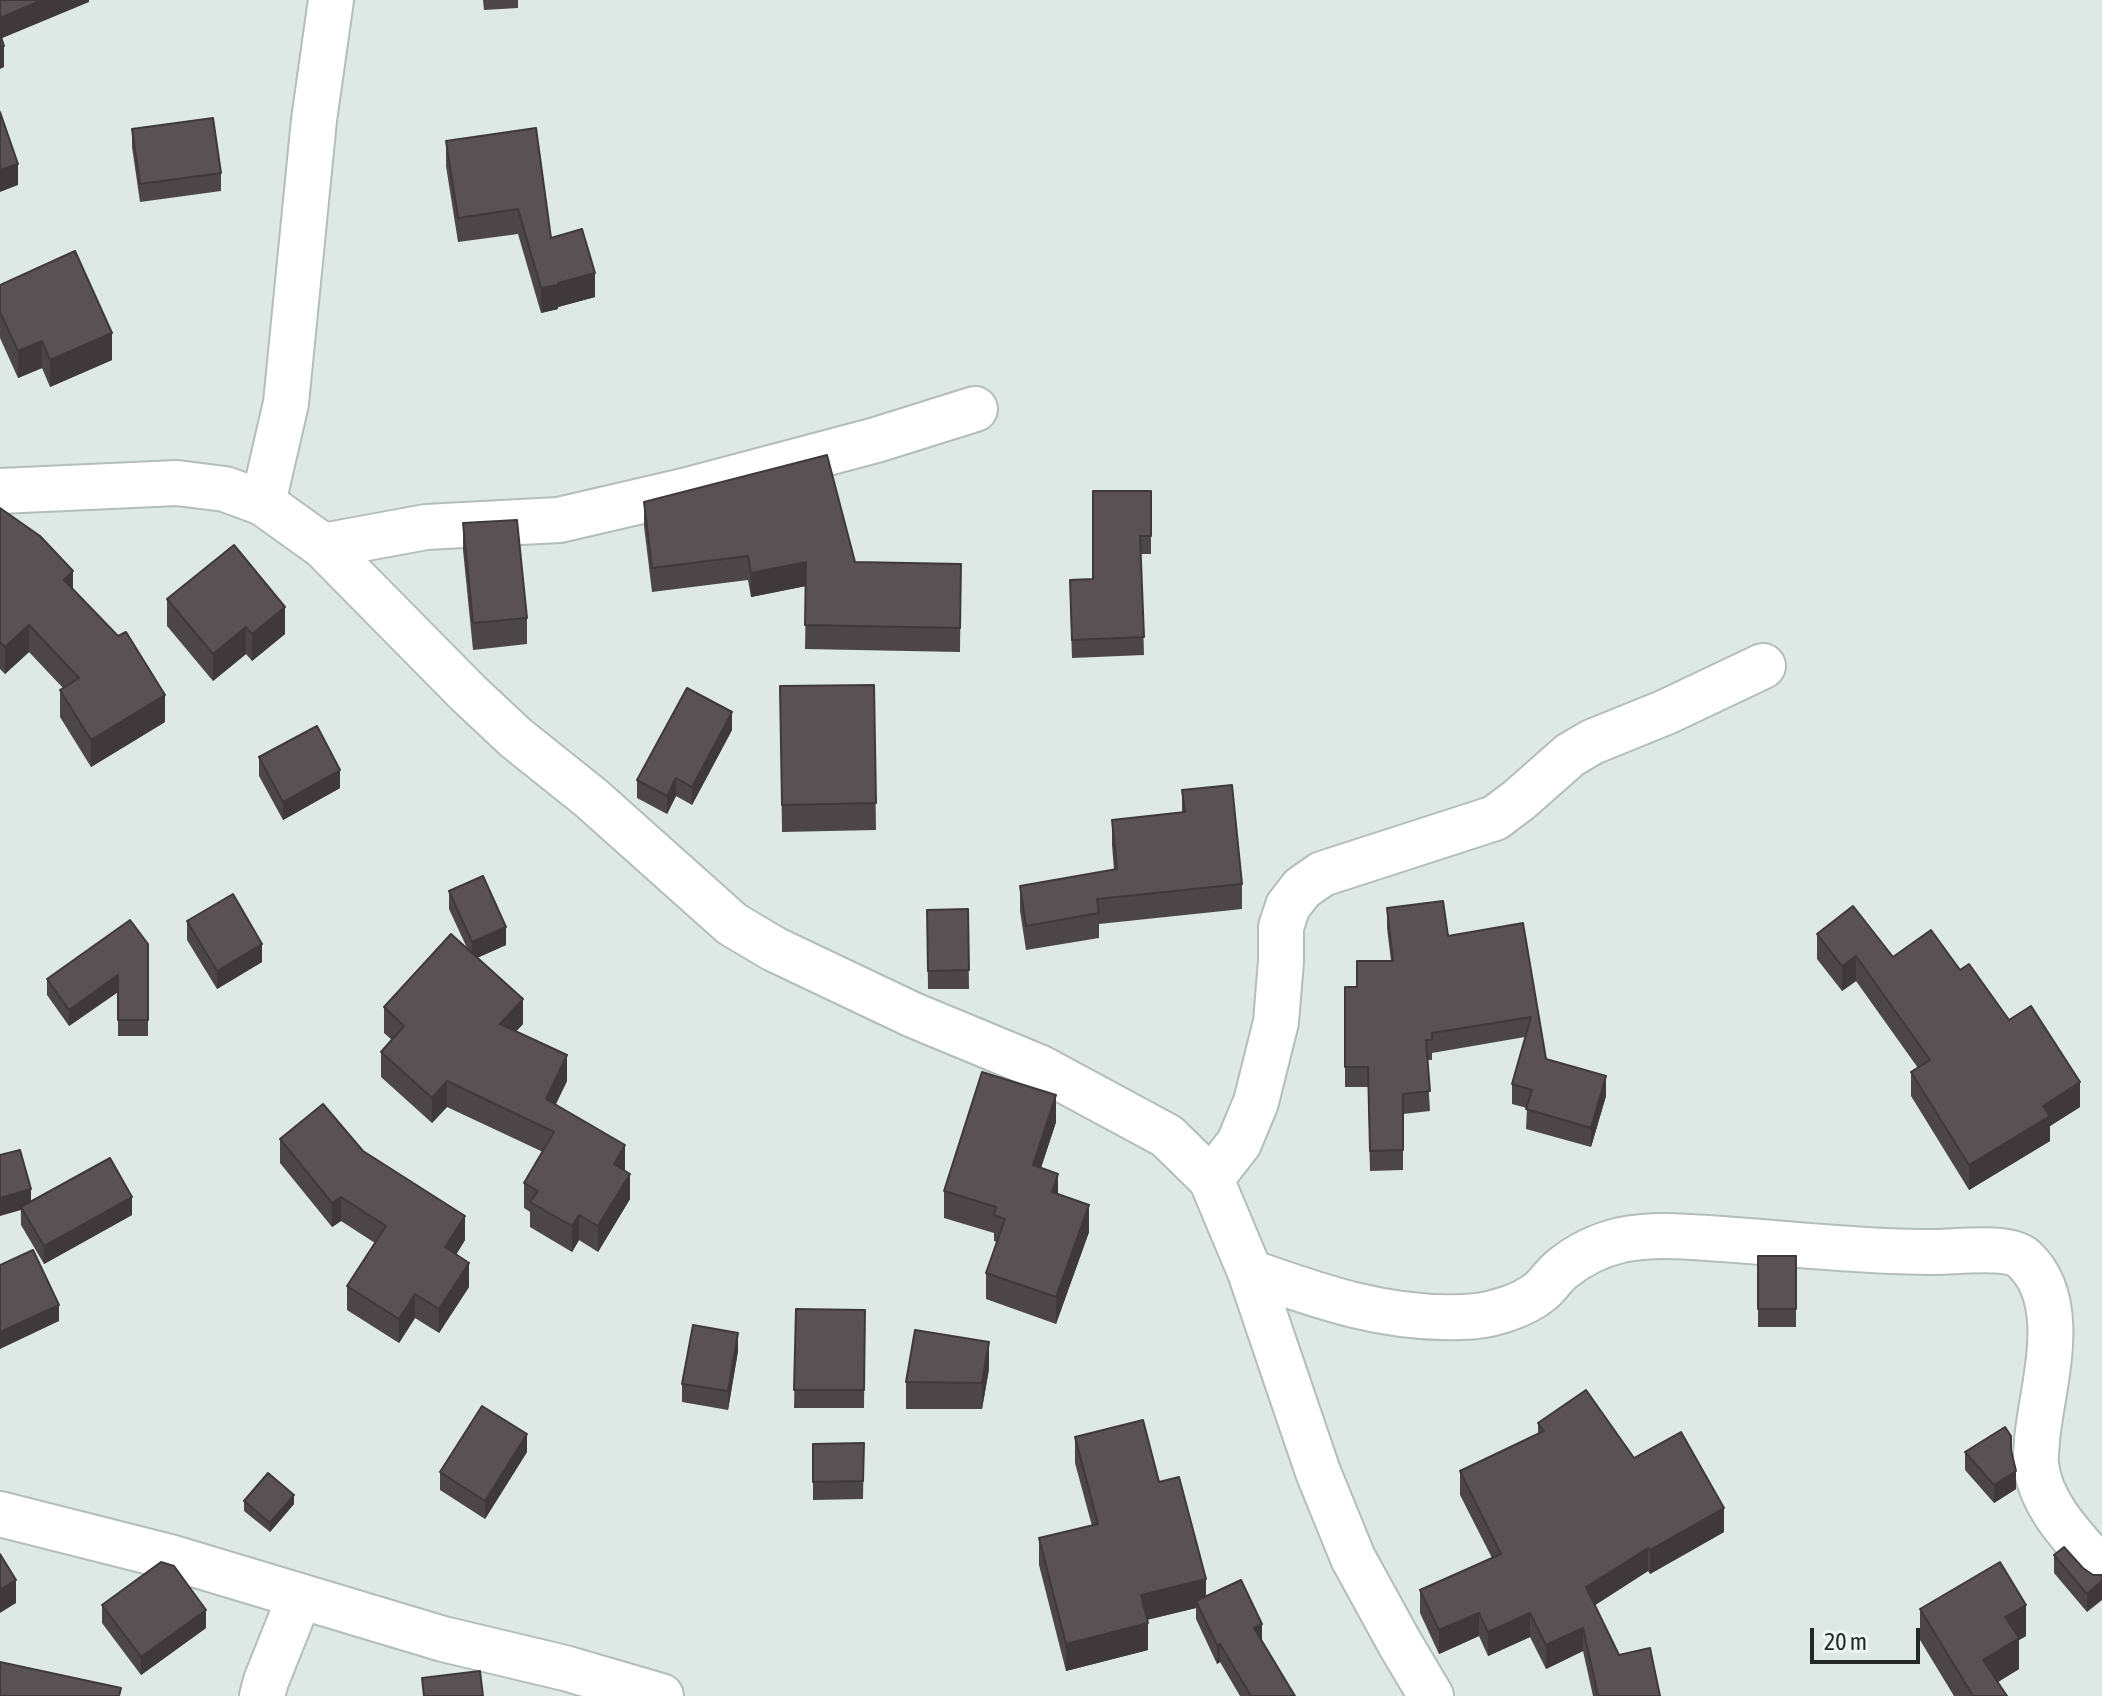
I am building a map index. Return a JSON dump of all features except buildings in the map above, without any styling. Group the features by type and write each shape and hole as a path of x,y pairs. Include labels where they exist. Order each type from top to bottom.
{"street":[{"path":"263,503 286,403 314,120 331,0"},
{"path":"323,546 426,527 559,520 861,444 975,409"},
{"path":"0,491 177,483 225,489 263,503 323,546 516,738 591,798 732,924 774,949 913,1015 1041,1068 1167,1136 1211,1179 1250,1272 1318,1472 1353,1558 1431,1696"},
{"path":"1211,1179 1239,1143 1256,1102 1276,1022 1281,927 1288,906 1302,888 1322,874 1495,818 1570,755 1592,742 1666,712 1763,666"},
{"path":"1250,1272 1333,1301 1387,1313 1461,1318 1496,1314 1539,1293 1562,1269 1588,1251 1621,1240 1668,1235 1889,1252 2002,1250 2022,1257 2034,1270 2049,1306 2049,1364 2036,1463 2042,1489 2068,1531 2102,1570"},
{"path":"0,1514 170,1557 443,1639 565,1668 661,1696"},
{"path":"262,1696 300,1596"}]}
